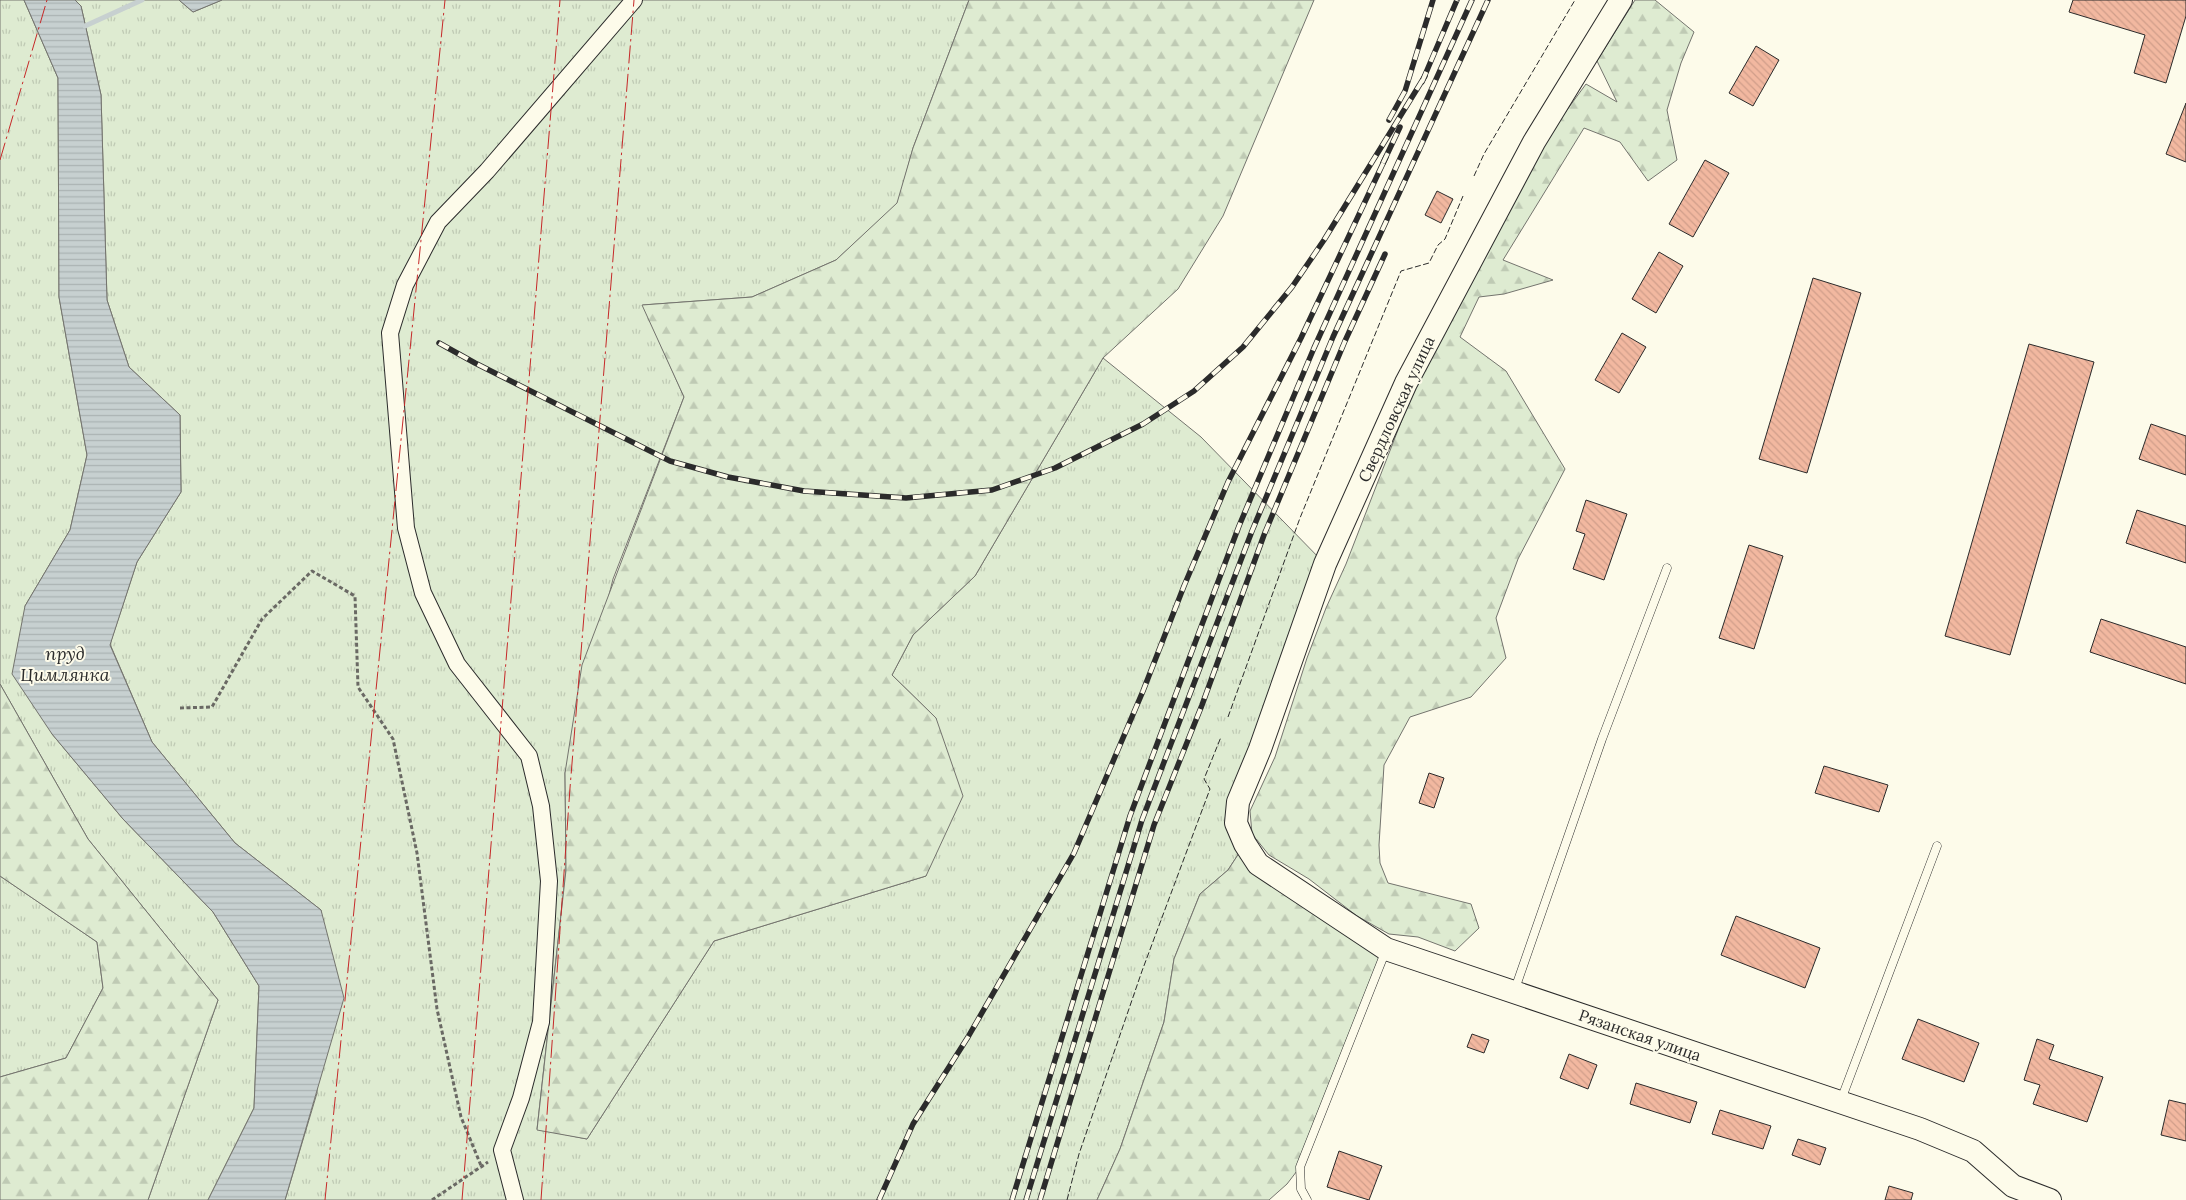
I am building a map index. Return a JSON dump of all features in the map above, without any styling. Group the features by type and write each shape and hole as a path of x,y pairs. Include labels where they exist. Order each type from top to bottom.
{"main road":[{"name":"Свердловская улица","path":"1245,844 1236,823 1238,802 1260,749 1325,564 1406,384 1534,142 1621,0"},
{"name":"Рязанская улица","path":"1245,844 1258,864 1386,948 1920,1129 1973,1151 2011,1193 2050,1200"}],"street":[{"path":"515,1200 502,1150 521,1098 541,1022 549,881 542,806 529,756 458,664 423,593 406,528 390,333 405,285 438,222 487,171 634,0"}],"lane":[{"path":"1514,992 1602,739 1667,568"},
{"path":"1840,1102 1937,846"},
{"path":"1307,1200 1301,1189 1300,1167 1386,948"}],"path":[{"path":"180,708 212,707 262,618 312,571 355,596 358,687 393,739 417,853 437,1009 461,1117 482,1168"},
{"path":"432,1200 482,1168 502,1150"}],"green space":[{"path":"0,0 24,0 58,78 59,297 87,455 70,530 25,606 52,734 123,819 213,912 259,986 254,1108 208,1200 148,1200 218,1000 88,839 0,684"},
{"path":"75,0 179,0 193,12 222,0 969,0 913,148 898,203 836,260 752,297 643,305 684,397 613,579 565,773 566,869 537,1129 587,1139 714,941 926,876 936,718 892,675 913,635 975,576 1103,358 1201,437 1325,564 1238,802 1245,844 1228,870 1200,894 1174,959 1164,1022 1120,1149 1097,1200 285,1200 317,1093 321,910 235,843 152,742 110,644 137,562 181,492 180,415 129,367 107,300 101,95 81,6"},
{"path":"969,0 1314,0 1223,216 1178,289 1103,358 975,576 913,635 892,675 936,718 963,796 926,876 714,941 587,1139 537,1130 566,870 565,773 582,665 684,397 642,305 752,297 836,260 897,203 913,148"},
{"path":"1635,0 1655,0 1694,32 1681,63 1667,110 1677,160 1648,181 1620,142 1584,128 1503,260 1553,280 1504,294 1479,297 1460,337 1506,371 1565,469 1518,559 1496,618 1506,658 1471,697 1410,717 1384,765 1379,845 1380,863 1388,883 1471,904 1479,928 1455,951 1418,937 1389,934 1357,916 1309,879 1269,855 1252,834 1250,811 1275,757 1307,658 1326,608 1346,564 1410,399 1547,137 1586,84 1617,102 1597,61"},
{"path":"0,684 88,839 218,1000 148,1200 0,1200 0,1077 66,1058 103,988 97,942 0,876"},
{"path":"1245,844 1386,949 1300,1167 1287,1184 1269,1200 1097,1200 1120,1149 1164,1022 1174,959 1200,894 1228,870"},
{"path":"0,876 97,942 103,988 66,1058 0,1077"}],"water":[{"name":"пруд Цимлянка","path":"24,0 75,0 81,6 101,95 107,300 129,367 180,415 181,492 137,562 110,645 152,742 235,843 321,910 344,998 285,1200 208,1200 254,1108 259,986 213,912 123,819 52,734 12,674 25,606 70,530 87,455 59,297 58,78"},
{"path":"179,0 222,0 193,12"}],"building":[{"path":"2073,0 2186,0 2186,16 2166,83 2134,73 2145,35 2069,12"},
{"path":"1756,46 1779,60 1753,106 1729,93"},
{"path":"2186,103 2186,162 2166,154"},
{"path":"1705,160 1729,173 1693,237 1669,224"},
{"path":"1437,191 1453,199 1441,223 1425,215"},
{"path":"1659,252 1683,266 1656,313 1632,299"},
{"path":"1813,278 1861,293 1807,473 1759,459"},
{"path":"1622,333 1646,347 1619,393 1595,380"},
{"path":"2029,344 2094,362 2010,655 1945,636"},
{"path":"2151,424 2186,436 2186,475 2139,459"},
{"path":"1586,500 1627,514 1604,580 1573,569 1585,534 1576,531"},
{"path":"2137,510 2186,526 2186,563 2126,543"},
{"path":"1749,545 1783,556 1754,649 1719,638"},
{"path":"2101,619 2186,647 2186,684 2090,652"},
{"path":"1824,766 1888,785 1879,812 1815,793"},
{"path":"1429,773 1444,778 1434,808 1419,803"},
{"path":"1736,916 1820,948 1805,988 1721,955"},
{"path":"1918,1019 1979,1043 1964,1082 1902,1059"},
{"path":"1472,1034 1489,1040 1484,1053 1467,1047"},
{"path":"2037,1039 2054,1045 2049,1059 2103,1077 2087,1122 2033,1104 2040,1085 2024,1080"},
{"path":"1569,1054 1597,1065 1588,1089 1560,1078"},
{"path":"1636,1083 1697,1102 1690,1123 1630,1104"},
{"path":"2169,1100 2186,1104 2186,1141 2161,1135"},
{"path":"1720,1110 1771,1126 1763,1149 1712,1134"},
{"path":"1798,1139 1826,1148 1820,1165 1792,1155"},
{"path":"1339,1151 1382,1166 1369,1200 1327,1187"},
{"path":"1889,1186 1913,1193 1911,1200 1885,1200"}],"waterway":[{"path":"85,26 142,0"}],"railway":[{"path":"1389,120 1405,91 1433,0"},
{"path":"1422,82 1457,0"},
{"path":"1012,1200 1130,816 1239,526 1314,348 1472,0"},
{"path":"1026,1200 1142,820 1252,531 1333,337 1488,0"},
{"path":"439,343 670,461 728,477 804,491 906,498 992,490 1055,468 1143,424 1194,391 1243,347 1292,287 1324,240 1425,76"},
{"path":"1383,163 1400,127"},
{"path":"879,1200 913,1124 968,1037 1074,853 1143,691 1184,586 1228,482 1301,338 1386,157"},
{"path":"1040,1200 1154,825 1202,705 1264,535 1345,341 1385,254"}],"fence":[{"path":"1474,176 1484,154 1575,0"},
{"path":"1228,717 1300,518 1401,271 1429,263 1438,245 1445,239 1463,196"},
{"path":"1067,1200 1079,1154 1142,971 1210,789 1204,779 1221,737"}],"power":[{"path":"0,160 47,0"},
{"path":"325,1200 445,0"},
{"path":"462,1200 560,0"},
{"path":"541,1200 570,788 634,0"}]}
